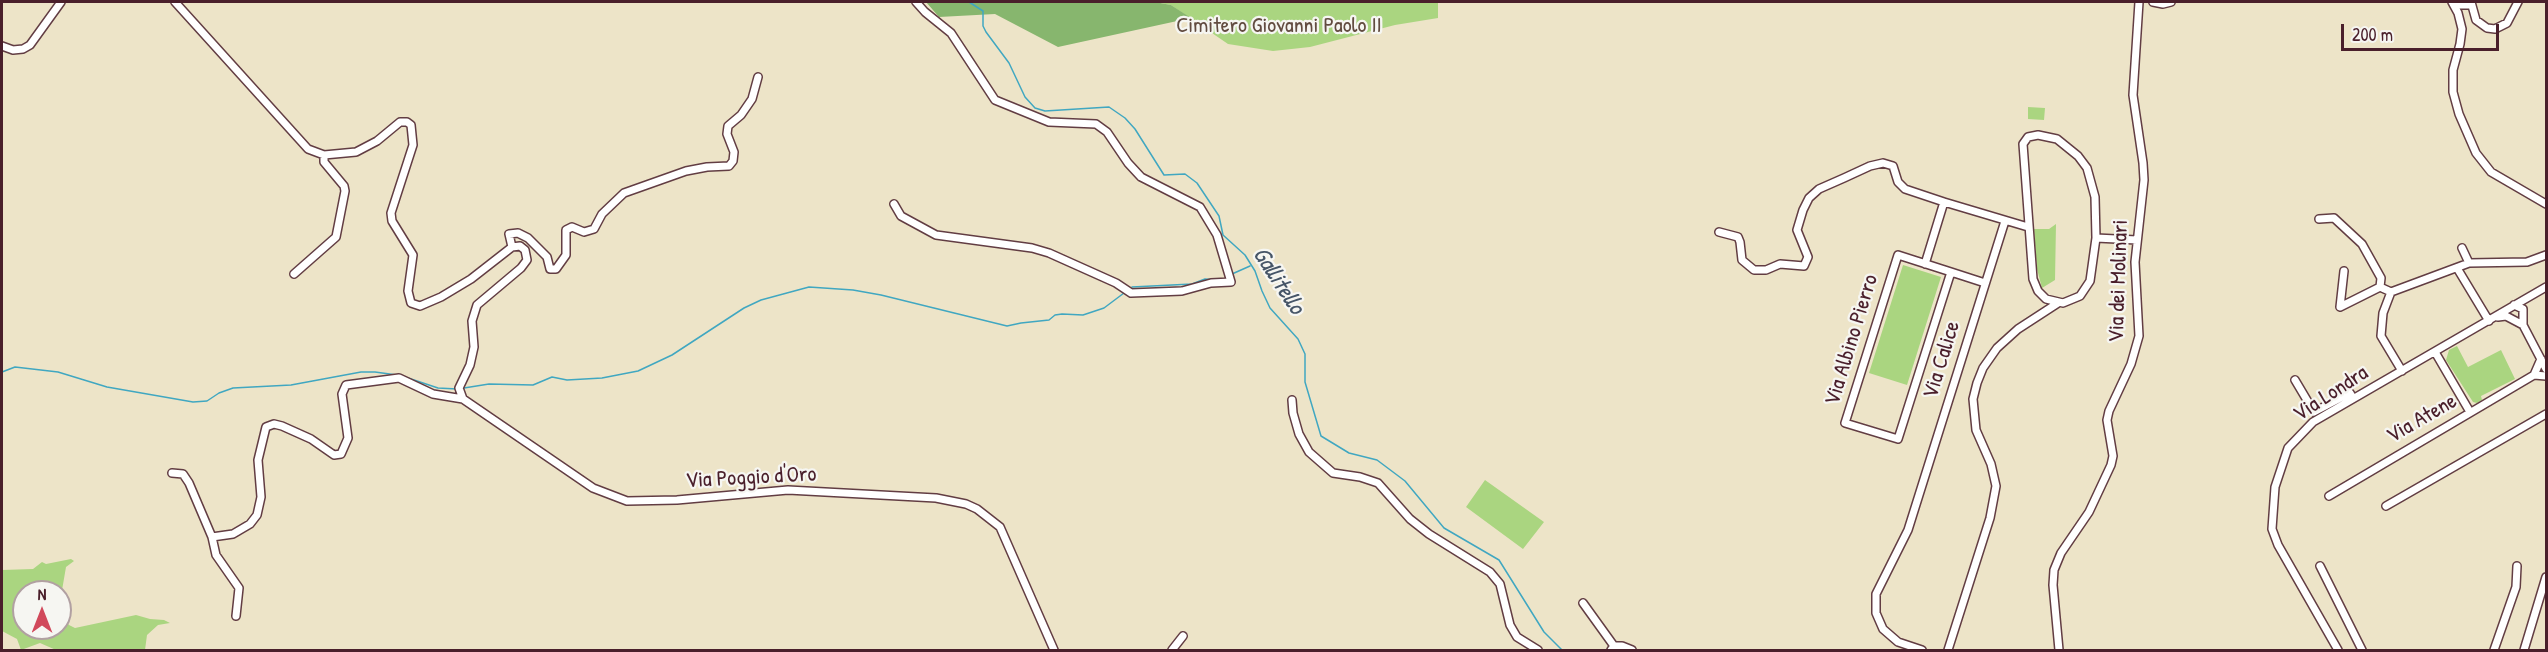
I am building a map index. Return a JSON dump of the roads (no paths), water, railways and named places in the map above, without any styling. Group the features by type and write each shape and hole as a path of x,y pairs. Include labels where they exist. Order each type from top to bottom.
{"street":[{"path":"2,46 13,50 27,48 37,39 61,2"},
{"path":"175,2 308,149 324,154 356,152 377,141 400,122 407,122 411,125 413,145 392,206 391,216 413,255 408,294 409,301 414,305 426,304 471,279 512,247 520,246 525,250 528,256 524,265 477,305 472,321 474,347 470,365 459,388 463,399"},
{"path":"894,204 901,216 936,235 1040,250 1116,283 1131,293 1182,291 1211,283 1231,282 1217,235 1200,207 1141,177 1128,163 1107,132 1096,124 1049,122 995,100 951,33 916,2"},
{"name":"Via dei Molinari","path":"2059,651 2054,570 2061,553 2089,512 2111,465 2113,456 2107,420 2131,364 2139,336 2135,276 2144,180 2141,142 2133,95 2139,2"},
{"path":"2153,2 2163,4 2171,2"},
{"path":"2518,2 2506,22 2495,29 2482,25 2476,20 2471,3 2457,3 2462,37 2453,70 2453,92 2459,114 2476,153 2491,172 2547,204"},
{"path":"512,247 509,234 518,233 528,238 547,257 550,269 556,269 566,255 566,230 572,227 584,232 594,229 602,214 624,193 686,171 707,166 729,166 733,161 734,152 727,134 728,126 741,115 752,99 758,77"},
{"path":"1948,651 1990,518 1995,486 1991,464 1976,430 1973,399 1977,383 1983,368 1997,348 2018,329 2058,303 2076,300 2086,290 2093,273 2096,238 2095,197 2087,168 2069,147 2049,135 2028,137 2023,144 2028,227 2035,285 2046,299 2058,303"},
{"path":"294,274 336,237 345,191 344,186 324,162 324,154"},
{"path":"1719,232 1738,237 1742,260 1754,270 1766,270 1780,264 1804,267 1808,257 1797,230 1809,198 1827,185 1870,166 1883,163 1893,166 1898,182 1905,189 2028,227"},
{"path":"1925,264 1944,202"},
{"path":"2319,219 2334,218 2362,244 2381,278 2380,287"},
{"name":"Via Calice","path":"1922,651 1898,642 1888,635 1878,621 1875,603 1879,585 1903,543 1914,511 2005,221"},
{"path":"2096,238 2137,240"},
{"path":"2462,248 2469,263"},
{"name":"Via Albino Pierro","path":"1898,255 1925,264 1951,272 1898,439 1845,423 1898,255"},
{"path":"2380,287 2391,292 2469,263 2527,262 2546,255"},
{"path":"2457,268 2492,319 2511,318 2522,312"},
{"path":"2344,271 2340,307 2380,287"},
{"path":"1951,272 1985,283"},
{"path":"2522,312 2514,305 2545,289"},
{"path":"2391,292 2384,313 2381,336 2402,371"},
{"path":"2529,297 2522,312 2523,325 2547,369"},
{"name":"Via Londra","path":"2338,651 2278,545 2272,523 2277,478 2288,448 2313,422 2514,305"},
{"path":"2511,318 2523,325"},
{"path":"2435,352 2470,412"},
{"path":"2541,359 2534,375 2547,376"},
{"name":"Via Atene","path":"2329,496 2534,375"},
{"name":"Via Poggio d'Oro","path":"212,537 233,534 250,524 257,515 261,497 258,460 264,431 270,425 282,426 311,439 334,455 341,454 348,438 342,394 346,385 399,378 433,394 463,399 593,488 627,501 677,500 788,490 936,498 966,504 977,509 1000,527 1054,651"},
{"path":"2295,380 2314,412 2350,393 2353,399"},
{"path":"1292,400 1299,434 1309,452 1333,473 1360,477 1378,483 1410,519 1429,534 1490,572 1500,584 1510,625 1517,637 1538,651"},
{"path":"2386,506 2547,414"},
{"path":"172,473 183,474 189,483 212,537 216,555 239,588 236,616"},
{"path":"2320,566 2362,651"},
{"path":"2494,651 2515,594 2517,566"},
{"path":"2524,651 2547,577"},
{"path":"1583,603 1613,648 1622,646 1632,651"},
{"path":"1172,651 1183,636"}],"waterway":[{"name":"Gallitello","path":"969,2 983,11 983,26 986,32 1009,63 1025,97 1035,108 1045,111 1109,107 1125,118 1135,129 1164,175 1185,174 1197,183 1219,216 1223,235 1245,255 1255,271 1270,308 1298,339 1305,354 1305,382 1321,436 1349,453 1377,460 1405,481 1444,528 1499,560 1544,632 1562,650"},
{"path":"1232,274 1250,266"},
{"path":"1132,287 1192,284 1205,279 1217,280"},
{"path":"464,388 489,384 533,385 552,377 567,380 602,378 638,371 672,355 744,308 761,300 809,287 853,290 881,295 1007,326 1049,320 1055,315 1083,315 1104,308 1124,293"},
{"path":"2,372 15,367 58,372 107,387 193,402 207,401 233,388 291,385 361,372 397,375"},
{"path":"405,377 438,388 457,389"}],"park label":[{"name":"Cimitero Giovanni Paolo II","path":"1279,26"}]}
